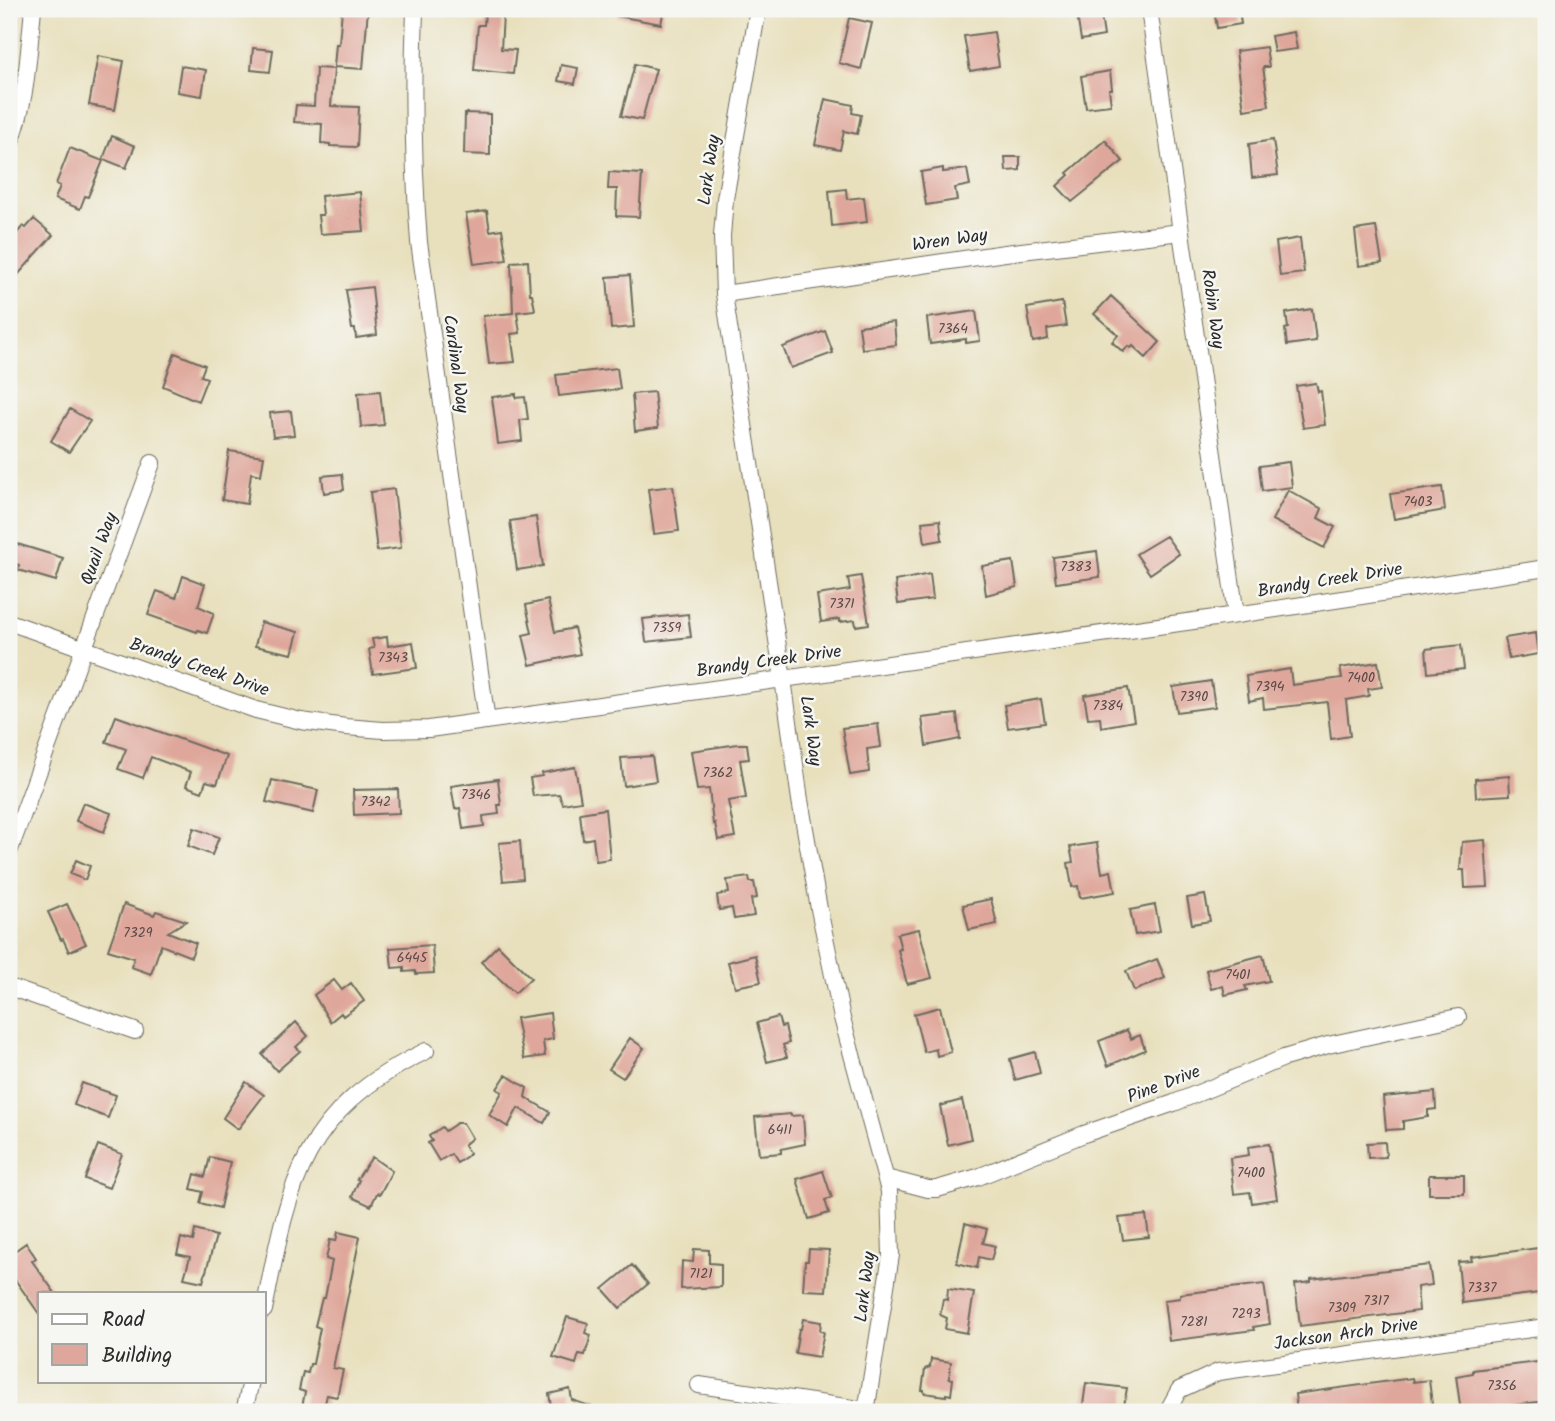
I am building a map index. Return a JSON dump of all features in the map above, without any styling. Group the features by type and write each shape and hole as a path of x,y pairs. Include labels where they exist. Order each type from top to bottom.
{"street":[{"path":"9,148 25,93 33,9"},
{"name":"Cardinal Way","path":"415,9 413,166 419,242 487,721"},
{"name":"Lark Way","path":"758,9 725,199 722,236 724,294 800,800 819,909 842,1018 889,1191 891,1255 866,1411"},
{"name":"Robin Way","path":"1149,9 1236,615"},
{"name":"Wren Way","path":"724,294 1005,253 1181,232"},
{"name":"Quail Way","path":"9,852 152,463"},
{"name":"Brandy Creek Drive","path":"9,622 256,710 301,721 383,730 429,729 1236,615 1546,568"},
{"path":"9,987 135,1031"},
{"name":"Pine Drive","path":"886,1178 937,1189 978,1177 1284,1058 1328,1045 1458,1017"},
{"path":"266,1300 281,1222 293,1185 323,1130 343,1106 366,1085 426,1051"},
{"name":"Jackson Arch Drive","path":"1167,1412 1180,1390 1218,1372 1546,1327"},
{"path":"244,1412 251,1382"},
{"path":"699,1385 866,1411"}],"building":[{"path":"342,9 368,9 363,69 334,67"},
{"path":"618,9 664,9 661,24 617,16"},
{"path":"1076,9 1100,9 1104,36 1081,40"},
{"path":"1214,9 1239,9 1241,24 1217,28"},
{"path":"485,13 503,15 501,49 516,50 513,74 474,70 478,25 484,25"},
{"path":"849,18 872,23 861,69 839,63"},
{"path":"994,32 999,66 970,71 964,36"},
{"path":"1294,32 1297,49 1274,52 1271,36"},
{"path":"1266,47 1269,67 1263,67 1269,106 1244,110 1236,51"},
{"path":"253,48 273,50 270,72 251,70"},
{"path":"98,56 124,61 115,110 89,105"},
{"path":"635,64 656,69 642,120 621,116"},
{"path":"561,65 578,68 575,84 558,81"},
{"path":"181,66 206,70 202,96 177,92"},
{"path":"316,68 334,69 331,106 359,107 357,147 321,143 322,124 294,122 296,105 314,106"},
{"path":"1110,71 1111,105 1086,108 1081,76"},
{"path":"825,99 853,105 852,113 861,115 857,134 844,131 840,150 815,145"},
{"path":"465,113 490,114 490,155 464,154"},
{"path":"112,136 135,146 126,168 103,159"},
{"path":"1105,140 1123,161 1072,202 1057,186 1069,175 1067,173"},
{"path":"1273,140 1278,175 1252,178 1249,144"},
{"path":"70,148 103,161 80,209 55,199 60,186 56,184"},
{"path":"1005,157 1020,157 1020,170 1006,171"},
{"path":"943,168 943,172 967,169 970,185 955,188 957,200 926,205 921,172"},
{"path":"609,172 642,174 639,217 616,216 617,189 608,189"},
{"path":"846,189 847,199 864,197 867,222 832,226 829,191"},
{"path":"360,192 364,231 320,234 318,215 323,215 321,196"},
{"path":"487,211 490,231 502,229 507,260 474,264 466,214"},
{"path":"34,219 53,235 9,285 9,242 23,226 26,228"},
{"path":"1376,227 1382,263 1359,266 1355,230"},
{"path":"1300,238 1304,273 1280,276 1276,242"},
{"path":"528,261 530,294 535,310 517,312 520,333 511,334 515,362 489,364 483,316 513,313 511,262"},
{"path":"630,275 634,327 611,329 607,277"},
{"path":"372,287 377,335 356,338 346,290"},
{"path":"1111,296 1160,342 1146,358 1133,346 1128,346 1123,352 1112,342 1118,335 1094,314"},
{"path":"1062,302 1066,326 1047,329 1048,339 1033,342 1027,308"},
{"path":"1312,309 1316,341 1287,345 1286,313"},
{"path":"976,311 980,341 966,343 966,339 930,344 927,318"},
{"path":"894,322 896,345 862,349 859,326"},
{"path":"825,331 833,353 791,368 783,347"},
{"path":"175,353 205,365 201,376 207,378 198,401 163,386"},
{"path":"617,368 620,389 559,396 556,375"},
{"path":"1316,383 1318,392 1321,391 1325,425 1303,428 1296,386"},
{"path":"380,391 384,425 361,427 358,393"},
{"path":"654,392 658,428 635,431 632,394"},
{"path":"516,394 516,398 525,397 528,419 520,420 522,441 498,444 492,397"},
{"path":"70,409 90,421 69,452 51,441"},
{"path":"291,411 294,435 273,437 270,413"},
{"path":"229,451 264,456 261,475 251,473 247,504 222,500"},
{"path":"1289,462 1292,487 1262,491 1259,466"},
{"path":"342,474 344,490 324,493 322,476"},
{"path":"673,486 679,531 654,534 648,489"},
{"path":"1442,487 1445,510 1394,519 1390,494"},
{"path":"394,489 401,548 377,551 370,492"},
{"path":"1288,490 1322,509 1318,518 1335,527 1324,548 1272,520"},
{"path":"536,517 543,566 517,570 510,521"},
{"path":"940,520 942,540 925,543 922,522"},
{"path":"1166,536 1179,554 1150,574 1136,554"},
{"path":"14,543 63,558 56,581 18,570 19,565 9,562"},
{"path":"1097,551 1100,577 1056,583 1053,557"},
{"path":"1013,561 1017,587 986,595 982,566"},
{"path":"930,574 933,599 898,604 895,581"},
{"path":"183,576 205,584 198,606 214,613 207,633 148,615 157,591 176,598"},
{"path":"861,576 869,624 856,626 855,620 840,622 840,619 821,622 817,595 850,590 848,578"},
{"path":"548,600 555,632 574,628 580,654 530,665 523,635 532,633 526,605"},
{"path":"688,614 691,637 646,642 643,619"},
{"path":"261,622 298,632 292,654 255,646"},
{"path":"1536,633 1539,654 1509,659 1505,638"},
{"path":"387,637 388,646 413,642 417,668 373,674 369,649 374,648 372,639"},
{"path":"1461,645 1464,669 1428,673 1426,649"},
{"path":"1378,662 1382,687 1368,689 1369,696 1346,700 1350,736 1331,739 1327,702 1264,709 1263,698 1249,701 1246,676 1290,669 1292,685 1342,678 1340,668"},
{"path":"1211,681 1215,707 1177,712 1173,687"},
{"path":"1128,688 1134,721 1101,727 1100,717 1088,718 1084,695"},
{"path":"1041,699 1045,723 1008,728 1004,705"},
{"path":"957,714 960,739 926,746 922,718"},
{"path":"116,716 227,756 217,784 206,781 202,792 186,786 191,772 151,757 143,778 118,769 126,749 106,742"},
{"path":"878,724 881,747 867,749 869,772 850,775 842,728"},
{"path":"747,744 749,759 740,760 746,798 728,801 735,837 718,840 715,823 713,824 709,789 697,790 691,751"},
{"path":"652,756 656,781 624,786 621,758"},
{"path":"575,767 581,801 563,804 559,794 533,796 530,778"},
{"path":"1509,776 1510,795 1476,797 1475,779"},
{"path":"498,779 501,805 498,805 499,814 483,816 484,826 463,829 460,808 455,809 451,786"},
{"path":"272,780 318,790 313,813 266,802"},
{"path":"398,789 399,813 354,815 353,790"},
{"path":"83,803 111,813 104,832 76,821"},
{"path":"605,809 610,859 596,861 593,838 583,840 580,813"},
{"path":"194,828 219,837 212,855 188,846"},
{"path":"1485,840 1488,887 1465,888 1464,870 1460,870 1462,842"},
{"path":"520,841 523,879 503,881 499,843"},
{"path":"1097,843 1102,873 1111,871 1115,892 1080,898 1078,886 1072,887 1068,863 1073,862 1070,847"},
{"path":"76,860 90,866 85,880 70,874"},
{"path":"749,877 750,882 754,882 757,898 751,899 754,916 734,919 732,908 719,910 717,895 729,893 727,880"},
{"path":"1205,895 1210,921 1192,924 1187,898"},
{"path":"991,899 997,924 969,930 963,905"},
{"path":"67,904 86,944 69,952 48,912"},
{"path":"124,904 154,915 156,911 186,921 168,932 196,943 191,957 161,945 151,974 131,967 134,958 108,950"},
{"path":"1155,905 1160,931 1135,935 1130,910"},
{"path":"919,929 932,978 907,984 898,950 901,949 897,934"},
{"path":"432,945 434,973 416,974 415,971 404,972 404,967 392,968 390,948"},
{"path":"498,945 531,978 515,993 481,962"},
{"path":"755,955 761,982 735,987 728,962"},
{"path":"1263,955 1269,981 1245,986 1247,990 1225,995 1223,986 1211,989 1206,970"},
{"path":"1157,959 1165,978 1134,991 1126,971"},
{"path":"334,980 342,990 351,983 364,1001 330,1022 314,995"},
{"path":"940,1007 951,1052 937,1056 936,1049 924,1052 914,1014"},
{"path":"550,1013 553,1039 543,1041 545,1056 524,1059 516,1018"},
{"path":"778,1017 781,1027 785,1026 789,1043 783,1045 787,1057 767,1062 757,1023"},
{"path":"296,1022 308,1036 296,1047 300,1051 277,1071 262,1054"},
{"path":"1127,1030 1131,1039 1140,1035 1145,1050 1108,1066 1099,1041"},
{"path":"630,1038 644,1048 623,1078 609,1069"},
{"path":"1035,1052 1040,1073 1015,1080 1010,1059"},
{"path":"506,1075 527,1088 525,1097 550,1112 544,1123 518,1108 508,1127 489,1115 502,1092 497,1089"},
{"path":"246,1082 264,1095 238,1129 223,1118"},
{"path":"82,1083 116,1095 108,1118 74,1105"},
{"path":"1435,1092 1436,1109 1428,1110 1428,1117 1403,1121 1403,1129 1386,1130 1383,1097"},
{"path":"962,1100 971,1139 948,1145 940,1106"},
{"path":"803,1115 805,1144 781,1149 781,1153 759,1155 755,1117"},
{"path":"457,1123 463,1123 472,1138 464,1145 470,1154 457,1163 451,1154 439,1161 428,1143 432,1141 429,1136 442,1127 445,1131"},
{"path":"1385,1142 1386,1157 1368,1158 1367,1143"},
{"path":"1269,1144 1277,1199 1252,1203 1250,1192 1234,1194 1230,1158 1249,1155 1248,1147"},
{"path":"98,1145 122,1154 109,1188 85,1179"},
{"path":"210,1157 230,1162 220,1208 200,1203 203,1192 191,1189 195,1174 205,1177"},
{"path":"372,1157 392,1171 371,1206 352,1197 359,1180 357,1179"},
{"path":"823,1171 832,1198 825,1200 829,1213 809,1219 797,1179"},
{"path":"1429,1175 1464,1175 1464,1194 1429,1194"},
{"path":"1146,1215 1149,1237 1123,1240 1119,1218"},
{"path":"965,1223 987,1229 983,1243 995,1246 991,1260 979,1257 977,1268 957,1263"},
{"path":"195,1230 216,1236 203,1282 184,1278 190,1257 177,1254 181,1238 193,1241"},
{"path":"338,1232 360,1237 333,1368 343,1370 337,1397 327,1395 323,1412 302,1407 305,1392 299,1390 303,1372 308,1373 310,1364 313,1364 320,1328 315,1326 322,1298 325,1298 332,1261 326,1259 330,1240 336,1241"},
{"path":"26,1243 36,1258 32,1261 54,1292 38,1292 38,1312 9,1271 9,1255"},
{"path":"1546,1247 1546,1292 1462,1303 1458,1262 1472,1261 1471,1257"},
{"path":"694,1249 709,1250 709,1263 721,1264 721,1287 681,1289 682,1261 693,1262"},
{"path":"809,1249 829,1250 826,1291 803,1290 805,1261 808,1261"},
{"path":"632,1265 648,1284 620,1308 603,1289"},
{"path":"1429,1265 1432,1285 1417,1287 1419,1311 1300,1326 1295,1284 1311,1282 1311,1279"},
{"path":"1264,1284 1270,1324 1253,1327 1254,1330 1169,1341 1164,1300 1180,1298 1180,1294"},
{"path":"948,1289 974,1293 967,1333 945,1329 947,1318 940,1315 943,1299 947,1300"},
{"path":"567,1317 588,1323 585,1333 591,1335 585,1355 579,1354 576,1364 553,1357"},
{"path":"803,1319 821,1322 820,1331 824,1332 819,1357 795,1353"},
{"path":"931,1359 951,1362 951,1395 924,1393 922,1390 925,1369 930,1367"},
{"path":"1546,1361 1546,1401 1461,1412 1456,1376 1473,1373 1473,1370"},
{"path":"1412,1378 1413,1382 1429,1380 1433,1412 1297,1412 1295,1394"},
{"path":"1086,1383 1127,1388 1123,1412 1082,1412"},
{"path":"570,1389 572,1400 601,1412 552,1412 549,1394"}]}
